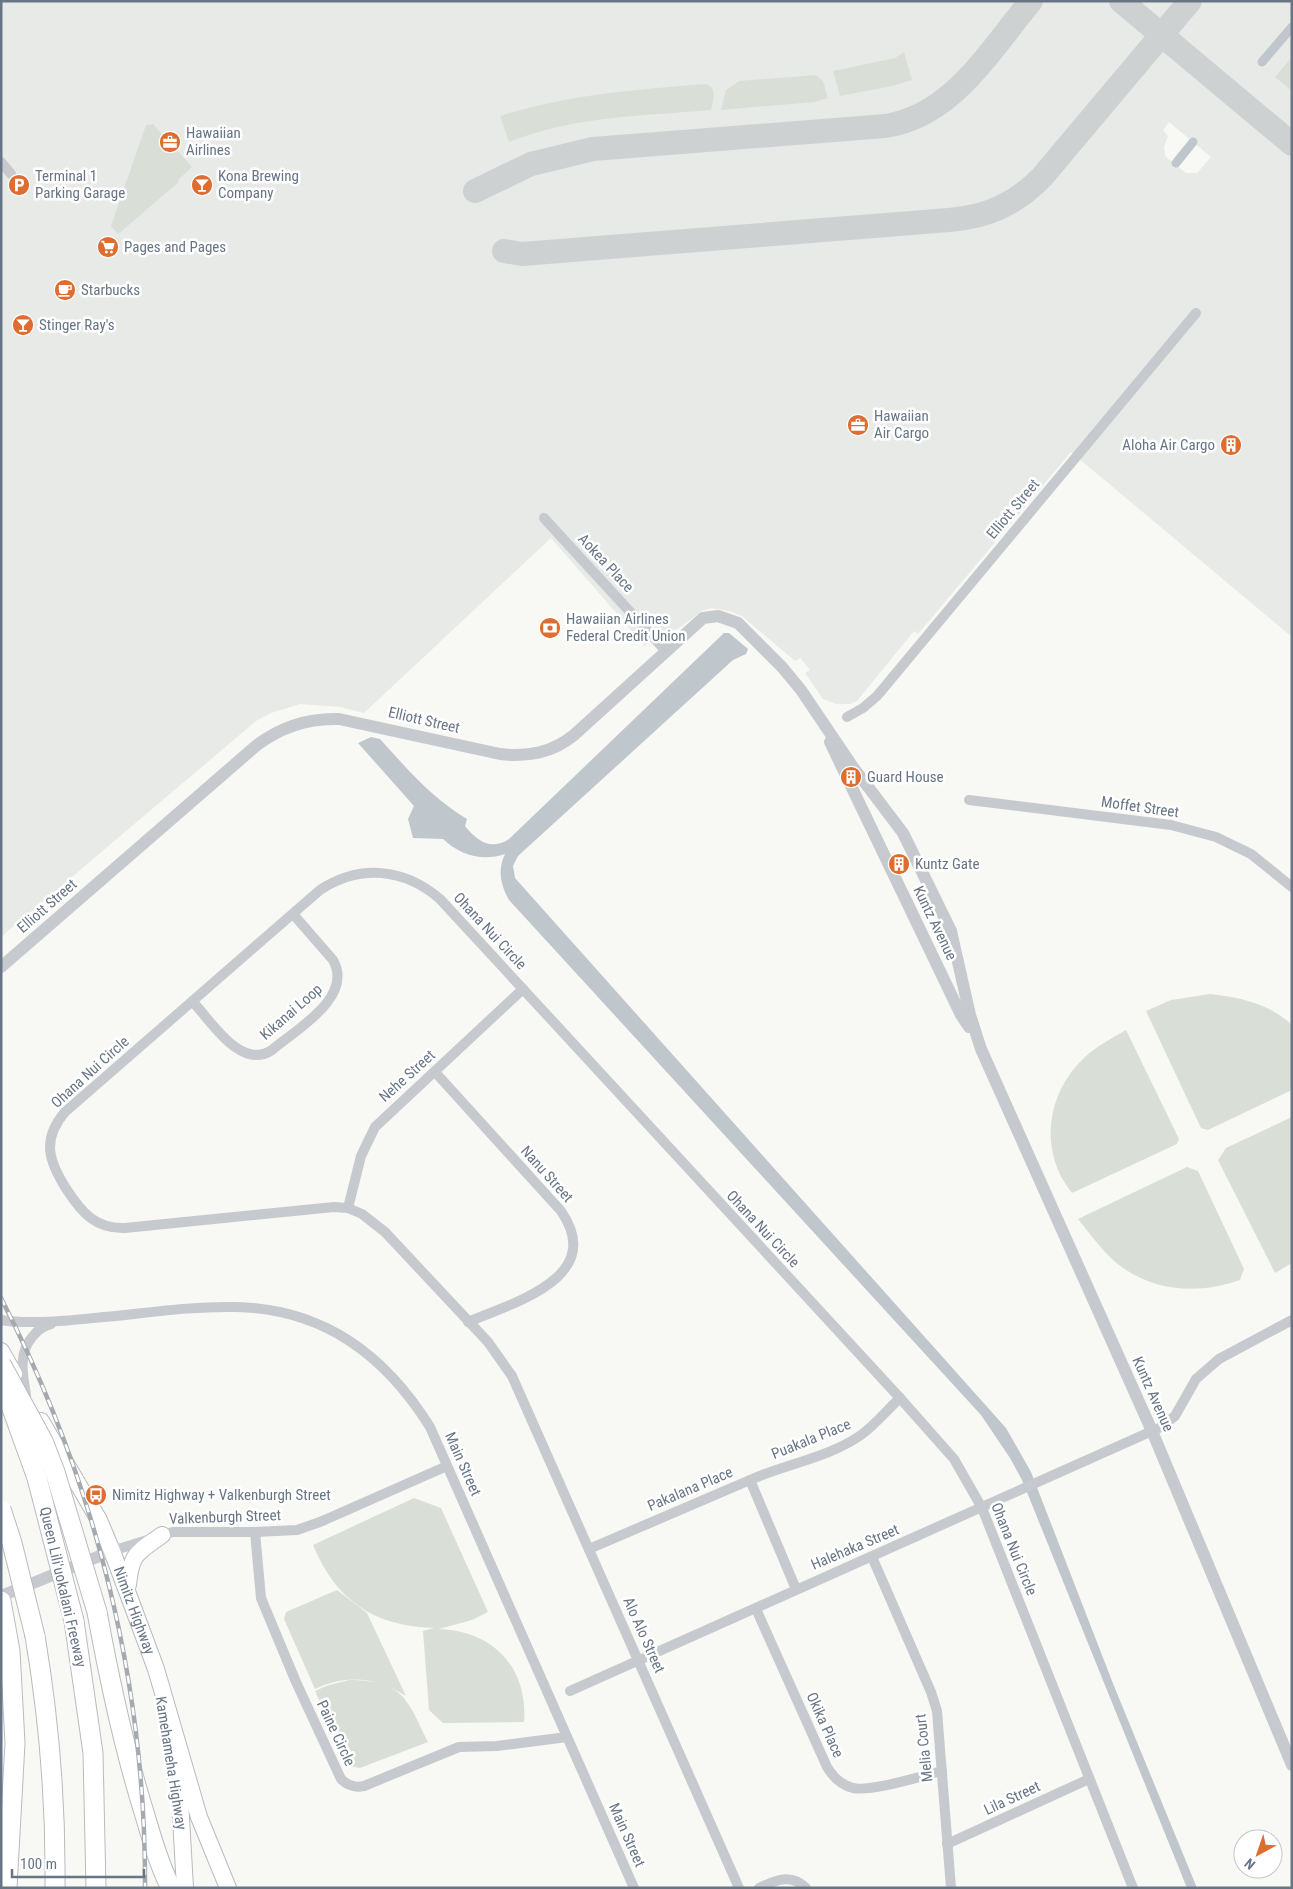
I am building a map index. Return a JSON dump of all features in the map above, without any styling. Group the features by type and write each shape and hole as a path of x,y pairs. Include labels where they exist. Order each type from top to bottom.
{"highway":[{"path":"1,1364 43,1441 55,1472 97,1612 114,1700 132,1774 158,1857 171,1888"},
{"name":"Queen Liliʻuokalani Freeway","path":"1,1383 37,1478 74,1621 93,1753 96,1888"},
{"path":"1,1509 25,1591 50,1737 56,1836 54,1888"},
{"path":"1,1601 10,1651 15,1743 7,1888"},
{"path":"93,1753 108,1870 108,1888"}],"main road":[{"name":"Nimitz Highway","path":"1,1351 99,1520 128,1590 156,1669 199,1817 228,1888"},
{"path":"128,1590 130,1564 138,1552 162,1535"},
{"name":"Kamehameha Highway","path":"156,1669 180,1800 185,1888"}],"street":[{"path":"1,162 11,174"},
{"name":"Elliott Street","path":"847,717 863,708 877,696 1196,314"},
{"name":"Aokea Place","path":"544,518 665,650"},
{"name":"Elliott Street","path":"1,968 258,745 275,734 307,722 339,719 500,754 521,756 542,753 559,746 574,735 665,650 703,618 718,616 732,620 747,631 782,667 801,690 825,728"},
{"name":"Kuntz Avenue","path":"825,728 839,764 961,1015 978,1040"},
{"name":"Kuntz Avenue","path":"825,728 903,832 951,931 978,1040 1152,1431 1292,1765"},
{"name":"Moffet Street","path":"969,800 1171,825 1216,837 1251,854 1292,887"},
{"name":"Ohana Nui Circle","path":"522,1395 501,1358 385,1232 362,1214 348,1208 321,1207 118,1228 97,1223 80,1209 52,1163 50,1148 56,1125 65,1112 194,1002 320,890 343,878 375,872 407,878 419,883 440,899 954,1459 982,1508 1132,1888"},
{"name":"Kikanai Loop","path":"194,1002 232,1046 244,1054 253,1056 263,1055 272,1050 328,1003 338,986 337,968 333,960 293,914"},
{"name":"Nehe Street","path":"348,1208 361,1156 369,1136 383,1119 523,989"},
{"name":"Nanu Street","path":"435,1072 561,1211 569,1224 572,1239 569,1262 556,1281 543,1289 468,1322"},
{"name":"Main Street","path":"1,1320 67,1320 236,1307 270,1310 303,1318 334,1332 369,1354 389,1372 412,1398 430,1428 634,1888"},
{"name":"Main Street","path":"26,1396 22,1358 33,1337 41,1326 67,1320"},
{"name":"Halehaka Street","path":"570,1691 756,1609 796,1589 1020,1492 1152,1431 1175,1416 1196,1379 1219,1358 1292,1320"},
{"name":"Alo Alo Street","path":"522,1395 739,1888"},
{"name":"Puakala Place","path":"750,1480 798,1463 848,1442 861,1434 900,1398"},
{"name":"Valkenburgh Street","path":"1,1596 112,1551 173,1532 297,1530 320,1522 447,1466"},
{"name":"Pakalana Place","path":"589,1549 750,1480 796,1589"},
{"name":"Paine Circle","path":"256,1532 261,1598 296,1682 341,1779 345,1783 357,1787 364,1786 459,1747 497,1746 567,1737"},
{"name":"Melia Court","path":"872,1557 931,1692 940,1732 951,1888"},
{"name":"Okika Place","path":"756,1609 827,1767 837,1780 847,1786 864,1789 942,1771"},
{"name":"Lila Street","path":"947,1844 1090,1779"},
{"path":"759,1888 779,1879 788,1878 806,1888"}],"shaded area":[{"path":"1,1 1292,1 1292,637 1071,452 918,634 914,631 857,701 850,704 836,704 823,699 805,673 810,670 800,658 795,661 742,616 729,611 712,608 703,610 678,629 663,631 645,646 551,538 364,713 340,707 300,704 271,713 256,721 1,937","holes":["1169,122 1211,157 1197,173 1186,173 1165,156 1164,147 1168,136 1163,130"]},
{"path":"904,52 912,80 892,86 840,96 833,71 895,58"},
{"path":"1292,57 1292,91 1275,77"},
{"path":"816,75 823,81 828,98 815,102 721,110 726,90 739,81"},
{"path":"706,84 712,88 713,92 711,110 608,118 533,133 509,142 500,116 552,103 602,94"},
{"path":"153,124 192,167 178,180 179,182 118,234 111,226 146,125"},
{"path":"724,633 729,633 748,649 746,654 733,660 518,856 513,866 515,878 1006,1428 1031,1472 1114,1686 1197,1888 1187,1888 1022,1480 1010,1458 981,1415 509,900 501,878 501,866 505,854 488,857 472,856 450,845 443,839 413,838 408,819 414,806 358,743 371,737 380,739 431,792 467,819 465,826 474,836 485,843 502,843 509,839"},
{"path":"1210,994 1254,1003 1274,1012 1292,1025 1292,1090 1208,1130 1201,1128 1146,1011 1171,1000"},
{"path":"1126,1030 1179,1139 1177,1144 1072,1193 1061,1177 1054,1160 1051,1124 1055,1105 1061,1088 1085,1057"},
{"path":"1292,1117 1292,1263 1275,1273 1218,1160 1226,1148"},
{"path":"1187,1167 1198,1171 1244,1269 1240,1280 1204,1288 1185,1289 1150,1282 1134,1275 1119,1265 1105,1252 1078,1219"},
{"path":"414,1498 441,1508 488,1612 472,1620 439,1629 458,1631 476,1637 491,1645 503,1656 513,1669 520,1685 524,1702 524,1722 443,1723 429,1710 423,1631 434,1628 393,1622 375,1616 360,1607 346,1595 322,1565 313,1545"},
{"path":"337,1590 367,1613 406,1696 384,1685 361,1680 338,1681 315,1689 284,1619 286,1612"},
{"path":"349,1680 381,1684 392,1688 401,1695 408,1703 428,1742 360,1768 349,1766 315,1691"}],"waterway":[{"path":"1262,62 1292,27"},
{"path":"1176,163 1193,142"}],"taxiway":[{"path":"475,191 531,164 593,149 885,126 909,120 931,109 968,78 1031,1"},
{"path":"1121,1 1292,144"},
{"path":"504,251 522,254 949,220 976,216 988,212 1022,195 1042,177 1190,1"}],"railway":[{"path":"1,1298 34,1367 63,1438 88,1511 109,1584 125,1659 136,1734 143,1811 145,1888"}],"place":[{"name":"Hawaiian Airlines","path":"170,142"},
{"name":"Terminal 1 Parking Garage","path":"19,185"},
{"name":"Kona Brewing Company","path":"202,185"},
{"name":"Pages and Pages","path":"108,247"},
{"name":"Starbucks","path":"65,290"},
{"name":"Stinger Ray's","path":"23,325"},
{"name":"Hawaiian Air Cargo","path":"858,425"},
{"name":"Aloha Air Cargo","path":"1231,445"},
{"name":"Hawaiian Airlines Federal Credit Union","path":"550,628"},
{"name":"Guard House","path":"851,777"},
{"name":"Kuntz Gate","path":"899,864"},
{"name":"Nimitz Highway + Valkenburgh Street","path":"96,1495"}]}
